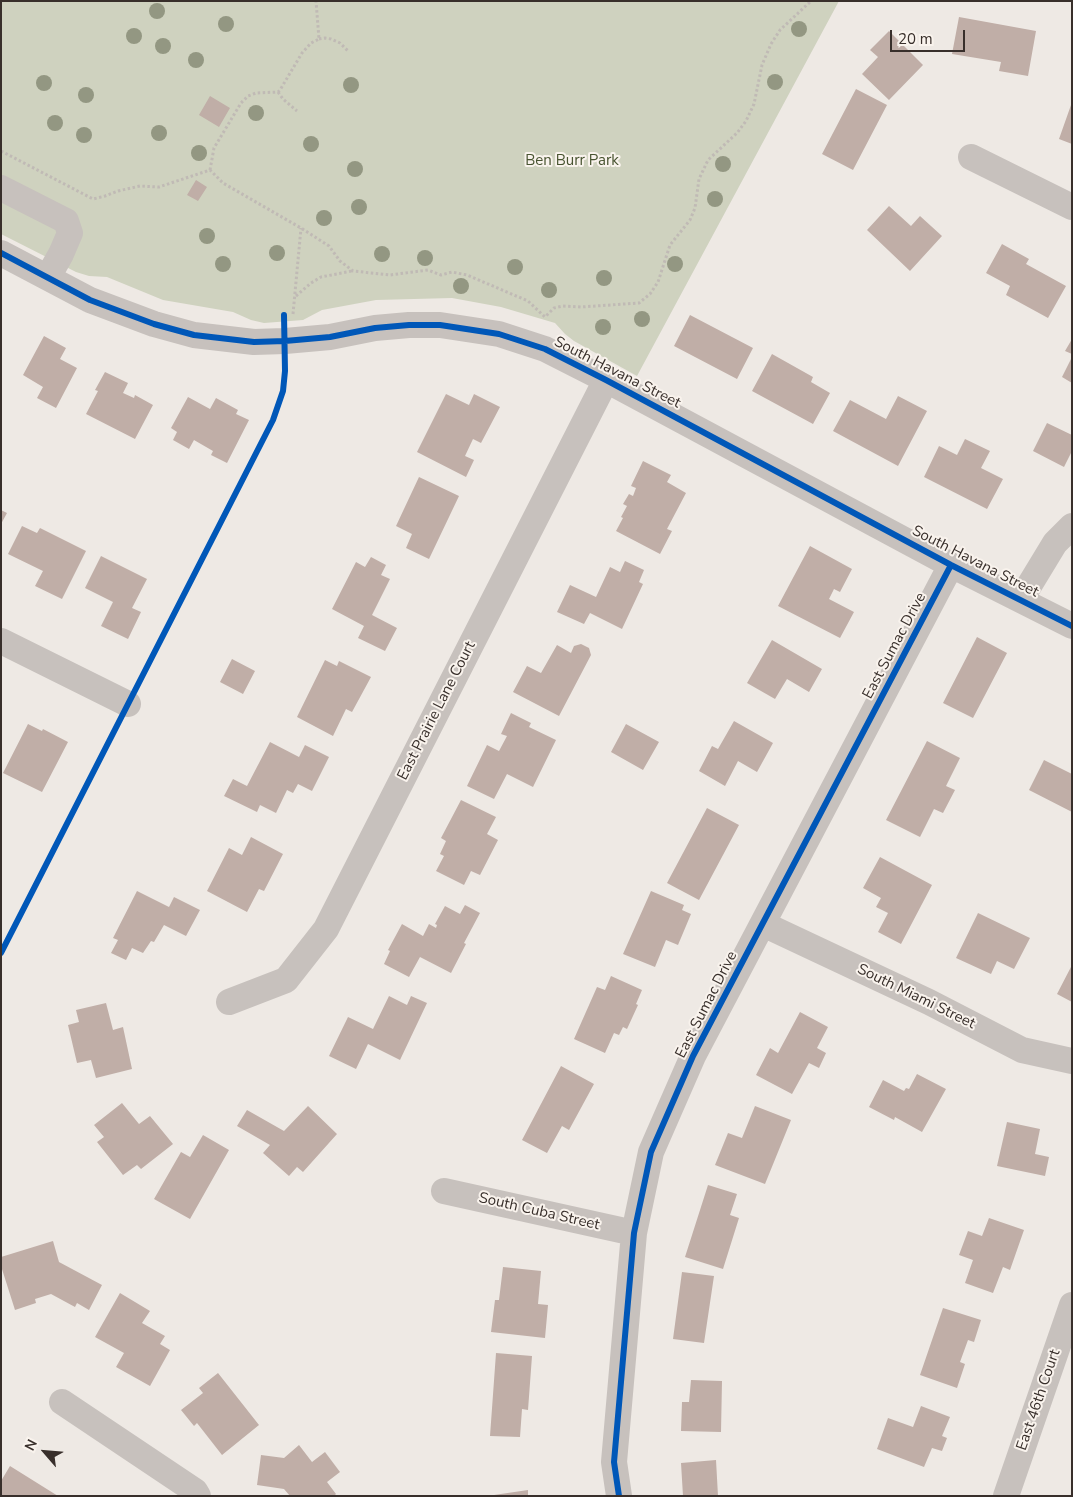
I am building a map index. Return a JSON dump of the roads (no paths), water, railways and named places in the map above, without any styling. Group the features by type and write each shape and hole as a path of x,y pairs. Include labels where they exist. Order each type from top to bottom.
{"street":[{"path":"971,156 1072,207"},
{"path":"1,188 66,221 70,233 48,277"},
{"name":"South Havana Street","path":"1,253 90,300 154,324 194,335 254,342 285,341 330,336 374,328 409,325 440,326 499,334 536,346 606,380 952,565 1072,626"},
{"name":"East Prairie Lane Court","path":"229,1002 286,980 326,929 606,380"},
{"path":"1021,599 1056,543 1072,526"},
{"name":"East Sumac Drive","path":"619,1496 614,1462 634,1233 650,1152 693,1056 952,565"},
{"path":"1,641 128,704"},
{"name":"South Miami Street","path":"763,924 929,1002 1022,1050 1072,1061"},
{"name":"South Cuba Street","path":"444,1190 634,1233"},
{"name":"East 46th Court","path":"1006,1496 1072,1305"},
{"path":"62,1402 195,1491 198,1496"}],"park label":[{"name":"Ben Burr Park","path":"572,161"}]}
